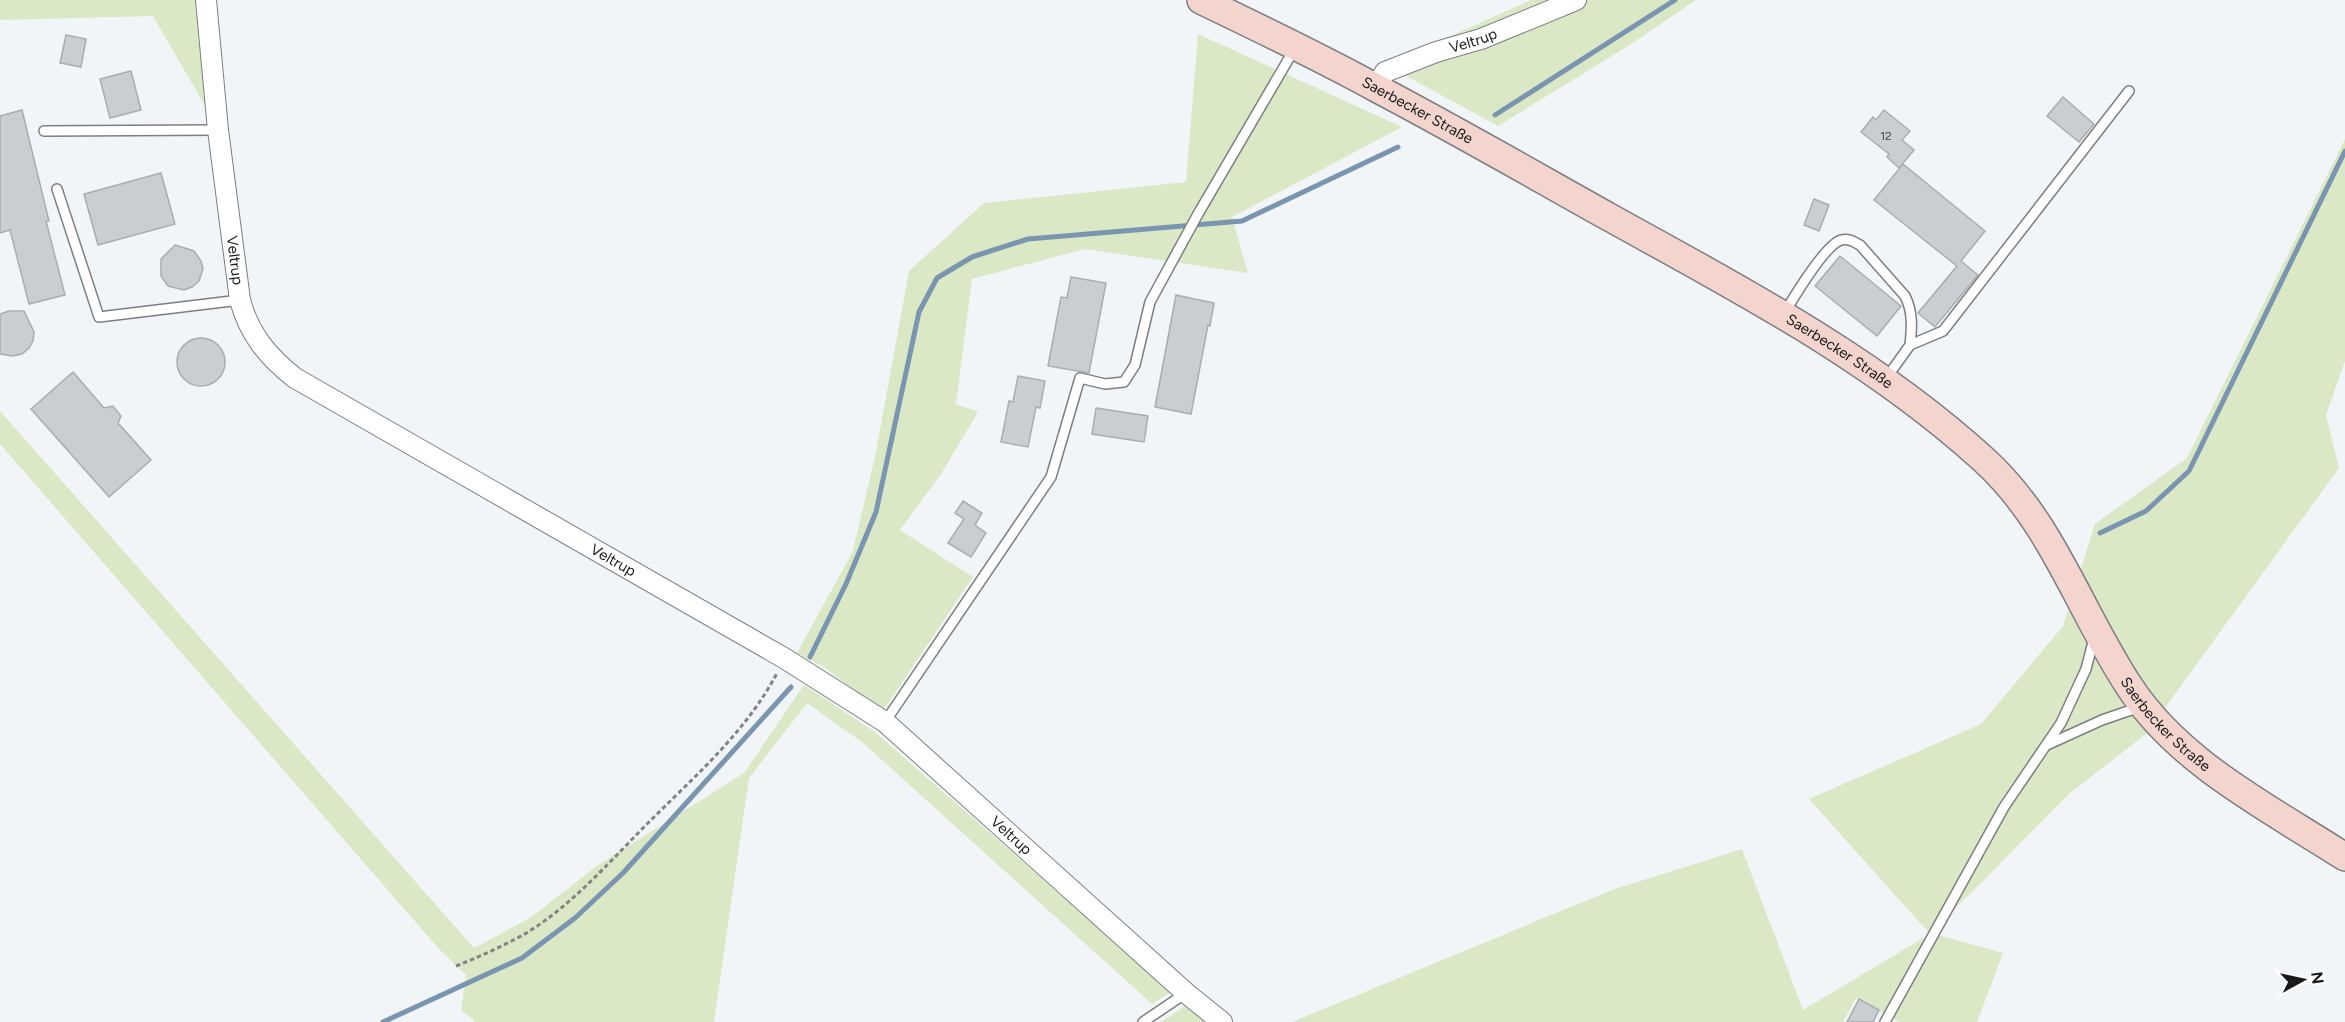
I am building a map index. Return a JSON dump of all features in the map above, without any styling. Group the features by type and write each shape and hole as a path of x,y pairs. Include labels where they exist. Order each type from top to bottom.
{"main road":[{"name":"Saerbecker Straße","path":"1201,0 1376,87 1784,314 1885,381 1951,431 2007,483 2024,504 2057,554 2128,685 2162,729 2219,776 2345,857"}],"street":[{"name":"Veltrup","path":"206,0 218,130 240,300 248,326 261,347 276,364 295,378 784,658 885,722 1221,1022"},
{"name":"Veltrup","path":"1376,87 1385,72 1436,52 1481,39 1576,0"}],"lane":[{"path":"885,722 1051,477 1080,378 1104,384 1124,382 1135,365 1150,302 1198,214 1296,46"},
{"path":"1910,345 1943,331 2129,91"},
{"path":"44,131 218,130"},
{"path":"57,189 99,316 240,300"},
{"path":"1784,314 1809,274 1831,248 1840,240 1850,240 1860,245 1905,296 1910,306 1912,322 1910,345 1885,381"},
{"path":"1886,1022 2004,807 2061,723 2086,669 2096,627"},
{"path":"2045,746 2102,720 2143,706"},
{"path":"1143,1022 1186,993"}],"path":[{"path":"456,966 524,935 590,881 706,764 744,721 772,681 784,658"}],"green space":[{"path":"0,0 203,0 211,116 153,16 0,20"},
{"path":"1531,0 1696,0 1628,46 1498,126 1386,65"},
{"path":"1198,34 1402,127 1232,217 1248,273 1085,249 972,279 956,404 978,412 941,474 900,530 973,577 883,711 822,666 797,653 853,551 876,452 909,271 984,203 1186,182"},
{"path":"2345,139 2345,361 2326,415 2339,468 2146,734 2070,793 1931,933 2003,953 1977,1022 1899,1022 1856,998 1843,1022 1292,1022 1612,890 1742,849 1803,1010 1930,934 1809,799 1981,724 2063,626 2095,524 2187,458"},
{"path":"0,411 474,948 530,918 598,865 744,773 804,685 875,732 1171,992 1152,1004 862,742 807,703 749,778 714,1022 476,1022 461,1010 466,975 439,949 0,444"},
{"path":"1185,1006 1205,1022 1161,1022"}],"building":[{"path":"66,35 86,39 81,67 60,63"},
{"path":"131,71 141,110 110,118 100,79"},
{"path":"2063,97 2094,124 2079,142 2047,116"},
{"path":"22,110 65,295 29,304 10,230 0,233 0,116"},
{"path":"1884,110 1910,131 1902,140 1914,150 1899,168 1887,157 1889,154 1861,132 1873,117 1876,120"},
{"path":"1903,164 1985,231 1961,261 1978,275 1935,327 1918,313 1957,266 1874,200"},
{"path":"161,173 175,224 98,245 84,194"},
{"path":"1814,199 1829,205 1819,231 1804,225"},
{"path":"175,245 194,251 203,269 199,281 184,290 168,286 161,276 161,259"},
{"path":"1840,256 1901,306 1877,336 1815,286"},
{"path":"1071,277 1106,283 1089,373 1048,366 1061,297 1067,298"},
{"path":"1176,295 1214,303 1191,414 1155,407"},
{"path":"9,311 24,311 34,332 29,348 22,354 13,356 0,354 0,314"},
{"path":"196,338 206,338 221,348 225,362 224,371 215,382 206,386 196,386 181,376 177,367 177,357 187,342"},
{"path":"73,372 104,408 113,406 121,416 118,423 151,460 109,497 31,409"},
{"path":"1018,376 1045,381 1040,408 1036,407 1028,447 1001,442 1009,401 1013,402"},
{"path":"1096,408 1148,416 1144,442 1092,434"},
{"path":"963,501 982,513 975,525 986,533 971,557 948,543 964,519 955,513"},
{"path":"1859,999 1879,1010 1873,1022 1847,1022"}],"waterway":[{"path":"1495,115 1675,0"},
{"path":"810,657 846,584 876,512 919,312 937,278 972,257 1028,239 1242,221 1398,147"},
{"path":"2100,533 2146,511 2189,471 2345,151"},
{"path":"383,1022 522,958 575,918 623,873 791,687"}]}
